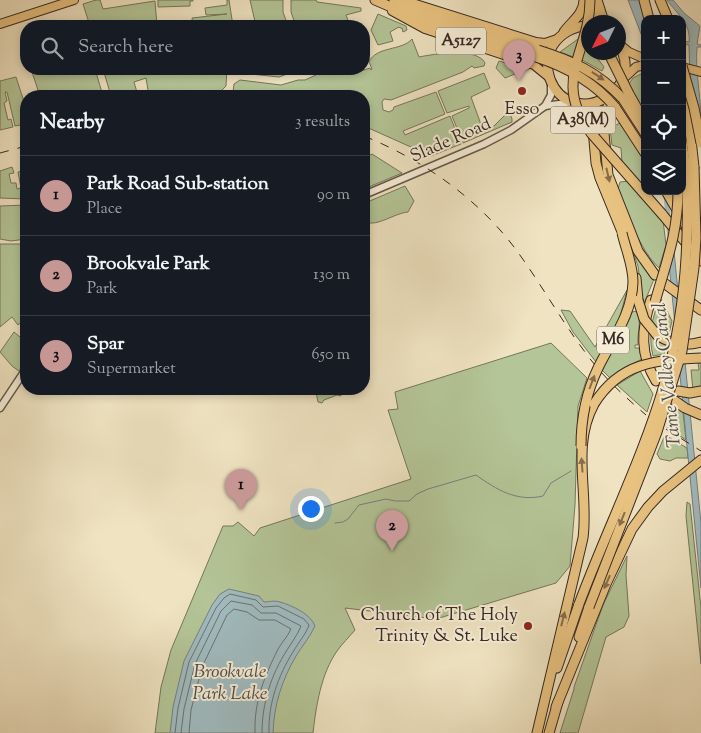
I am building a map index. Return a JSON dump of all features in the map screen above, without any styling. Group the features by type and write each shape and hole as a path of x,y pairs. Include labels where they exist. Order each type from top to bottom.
{"highway":[{"name":"A38(M)","path":"374,0 426,22 537,54 560,57 592,72 626,96 641,117"},
{"name":"A38(M)","path":"394,0 422,13 537,54 577,74 598,90 615,108 643,150"},
{"path":"584,0 580,13 560,37 549,56 550,79 562,95 576,102 588,104 597,102 606,99 614,93"},
{"name":"A38(M)","path":"591,0 596,15"},
{"name":"A38(M)","path":"591,0 573,75 574,96 579,112 595,138 701,261"},
{"path":"597,0 602,15"},
{"path":"644,0 648,15"},
{"path":"649,0 652,15"},
{"path":"660,0 666,15"},
{"path":"560,37 575,28 581,27"},
{"name":"A38(M)","path":"611,60 626,96 641,125"},
{"path":"625,60 623,79 614,93 603,119 608,175 638,251 648,266 660,273"},
{"path":"686,77 701,144"},
{"name":"M6","path":"576,102 589,112 592,118 598,171 633,264 640,310 650,328 661,338 673,343 688,344 701,342"},
{"path":"549,733 556,707 662,419 678,366 687,324 694,268 696,203 690,130 685,105"},
{"name":"M6","path":"537,733 579,604 650,428 666,381 684,293 688,236 687,177 683,150"},
{"path":"668,195 701,252"},
{"name":"M6","path":"656,375 648,340 653,302 660,273 674,237 678,218 679,195"},
{"path":"681,195 701,229"},
{"name":"M6","path":"546,701 581,547 585,521 581,446 582,417 588,392 598,368 626,315 631,299 632,269 622,234"},
{"path":"666,284 701,310"},
{"path":"581,446 586,421 592,408 604,390 619,377 637,366 654,361 701,358"},
{"path":"678,391 690,393 701,391"},
{"path":"675,401 701,415"},
{"path":"592,608 632,529 657,498 701,460"},
{"path":"657,498 681,479 701,468"}],"main road":[{"path":"0,24 74,0"},
{"name":"A5127","path":"374,0 425,29 534,65 550,79"},
{"name":"A5127","path":"403,0 536,42 546,43 560,37"},
{"path":"626,50 641,57"},
{"path":"623,79 636,67 641,66"},
{"path":"686,70 700,74"}],"street":[{"path":"545,106 551,95 550,79"},
{"name":"Slade Road","path":"370,192 484,144 516,127 545,106 576,102"},
{"path":"0,408 20,379"}],"green space":[{"path":"100,0 103,9 155,1 157,20 88,20 83,4"},
{"path":"158,0 193,1 190,1 190,6 158,7"},
{"path":"227,0 229,0 232,20 192,20 192,18 227,14 206,15 205,8 227,5"},
{"path":"250,0 283,0 283,12 286,20 255,20"},
{"path":"291,0 316,0 317,2 361,8 361,11 346,15 348,20 294,20 291,12"},
{"path":"378,14 406,26 407,30 403,32 402,28 399,27 390,32 393,41 378,45 371,30"},
{"path":"412,39 419,57 444,53 465,53 480,58 485,63 484,66 474,68 472,66 463,72 391,100 384,99 382,102 383,110 389,112 394,107 436,92 445,114 403,131 405,135 450,116 461,144 431,156 370,129 370,90 233,90 234,84 240,80 281,85 305,80 316,75 370,75 370,68 372,69 370,60 372,57 377,53 408,43"},
{"path":"581,39 581,60 560,52"},
{"path":"581,60 599,60 604,67 602,71"},
{"path":"499,61 529,69 524,71 523,69 505,78 496,68"},
{"path":"484,73 490,88 471,97 483,130 494,126 509,111 512,122 463,143 452,116 469,108 469,106 447,113 438,91"},
{"path":"641,74 641,109 628,85 633,78"},
{"path":"33,75 97,75 101,90 38,90"},
{"path":"105,75 227,75 226,86 222,90 148,90 146,78 134,82 136,90 109,90"},
{"path":"260,75 284,75 279,77"},
{"path":"16,77 20,90 20,125 15,126 7,92 5,92 7,101 4,103 8,120 11,119 13,127 0,130 0,81"},
{"path":"622,122 641,154 641,184 622,162 621,148 612,145 610,128"},
{"path":"372,154 402,173 370,186 370,155"},
{"path":"12,167 14,173 9,174 11,183 16,183 17,189 20,188 20,199 0,198 0,171"},
{"path":"629,181 663,220 666,245 659,268 645,251 630,220 618,189 620,182"},
{"path":"405,186 414,201 408,212 370,223 370,201"},
{"path":"20,205 20,240 11,241 0,239 0,206"},
{"path":"0,244 20,244 20,323 18,325 12,317 0,327"},
{"path":"631,246 654,279 643,303 638,266"},
{"path":"627,290 620,317 596,362 573,332 561,310 570,311 595,347"},
{"path":"661,299 672,321 664,354 653,356 652,328 659,300"},
{"path":"637,311 639,324 638,345 635,345 635,348 639,348 642,359 622,369 610,378 602,370 632,312"},
{"path":"14,332 20,337 19,371 12,366 0,352"},
{"path":"551,343 587,378 578,406 575,505 570,566 556,583 436,619 345,608 355,630 331,660 323,680 313,733 155,733 161,687 171,650 223,526 233,526 238,522 254,536 260,528 411,479 388,410 398,409 395,392"},
{"path":"698,362 701,362 701,388 693,390 691,370 699,370"},
{"path":"640,371 653,394 647,412 617,385"},
{"path":"317,395 337,395 324,400 322,403 318,402"},
{"path":"675,406 683,412 686,440 668,428"},
{"path":"665,435 687,448 688,458 676,458 670,461 660,459 657,454"},
{"path":"687,502 690,504 701,608 701,664 686,516"},
{"path":"627,556 626,575 629,616 624,627 606,637 578,733 560,733 603,605"}],"water":[{"path":"628,0 644,0 644,15 641,15 641,34"},
{"path":"667,0 673,0 684,13 700,26 697,44 701,45 701,47 697,47 697,75 701,121 690,82 689,45 686,45 686,42 689,42 689,35 686,15 679,15"},
{"path":"673,241 701,523 701,588 670,274 668,242"},
{"name":"Brookvale Park Lake","path":"229,589 259,596 264,602 278,601 290,605 305,614 315,626 296,656 283,683 275,712 273,733 170,733 173,707 184,661 212,605 220,594"}],"waterway":[{"name":"Tame Valley Canal","path":"666,195 670,238"},
{"path":"335,523 348,519 359,505 386,499 409,501 417,494 428,489 476,475 500,490 516,496 543,496 551,483 571,471"}],"tunnel":[{"path":"658,374 669,386"}],"railway":[{"path":"370,139 428,169 485,214 517,251 592,361 646,415"},
{"path":"0,153 20,148"},
{"path":"666,429 701,451"}],"place":[{"name":"Spar","path":"519,81"},
{"name":"Esso","path":"522,91"},
{"name":"Park Road Sub-station","path":"241,510"},
{"name":"Brookvale Park","path":"392,551"},
{"name":"Church of The Holy Trinity & St. Luke","path":"528,626"}]}
